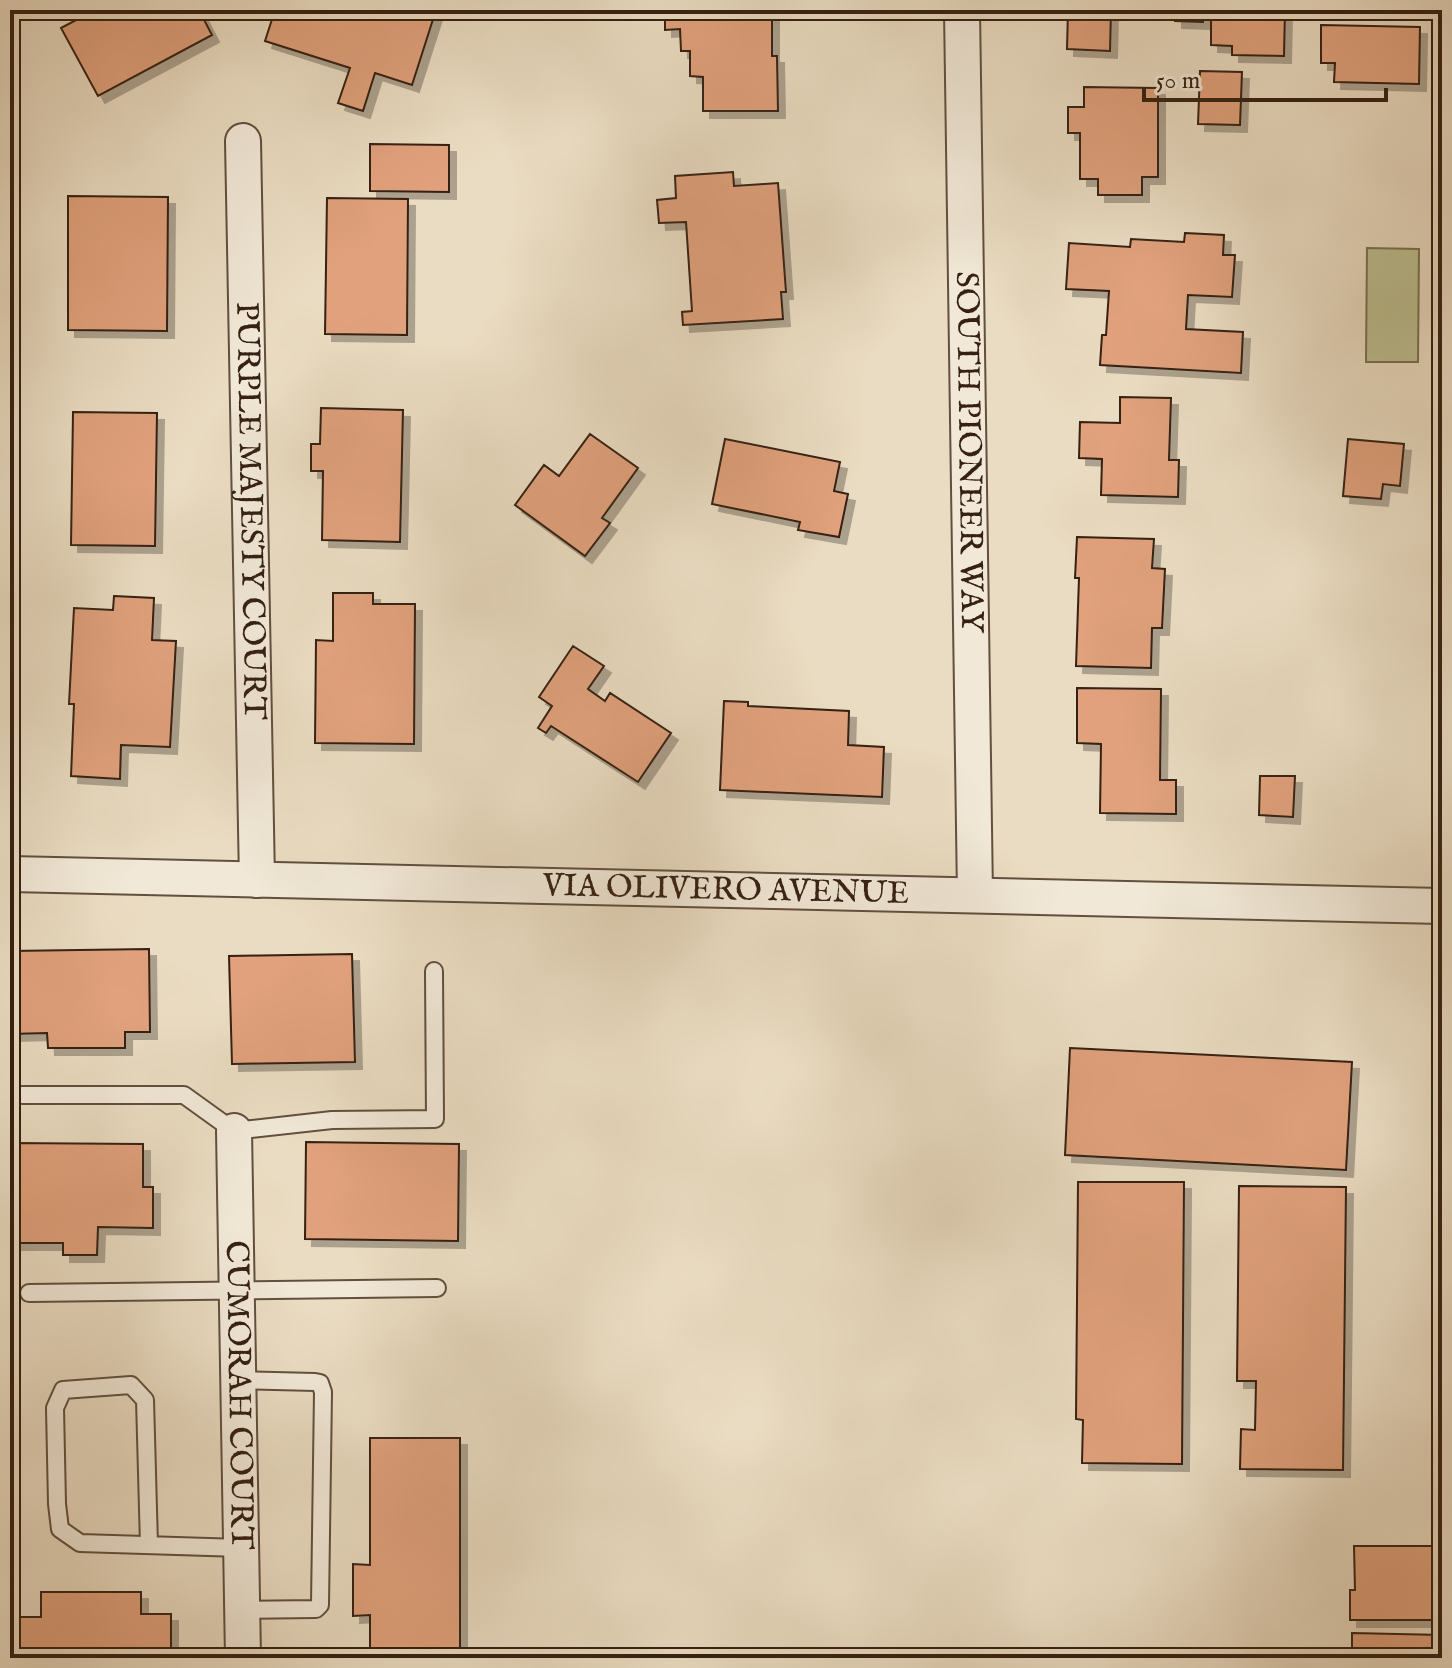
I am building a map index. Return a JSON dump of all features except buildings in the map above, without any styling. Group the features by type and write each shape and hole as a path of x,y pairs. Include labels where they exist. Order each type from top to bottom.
{"street":[{"name":"SOUTH PIONEER WAY","path":"962,10 975,895"},
{"name":"PURPLE MAJESTY COURT","path":"243,141 257,880"},
{"name":"VIA OLIVERO AVENUE","path":"10,874 1442,906"},
{"name":"CUMORAH COURT","path":"234,1131 243,1658"}],"lane":[{"path":"22,1095 184,1095 234,1131 332,1120 435,1119 434,971"},
{"path":"29,1293 437,1288"},
{"path":"238,1380 315,1382 320,1383 323,1392 320,1605 316,1609 242,1610"},
{"path":"149,1545 145,1400 131,1385 63,1390 55,1408 60,1529 80,1543 241,1548"}],"green space":[{"path":"1367,248 1419,249 1418,362 1366,362"}]}
